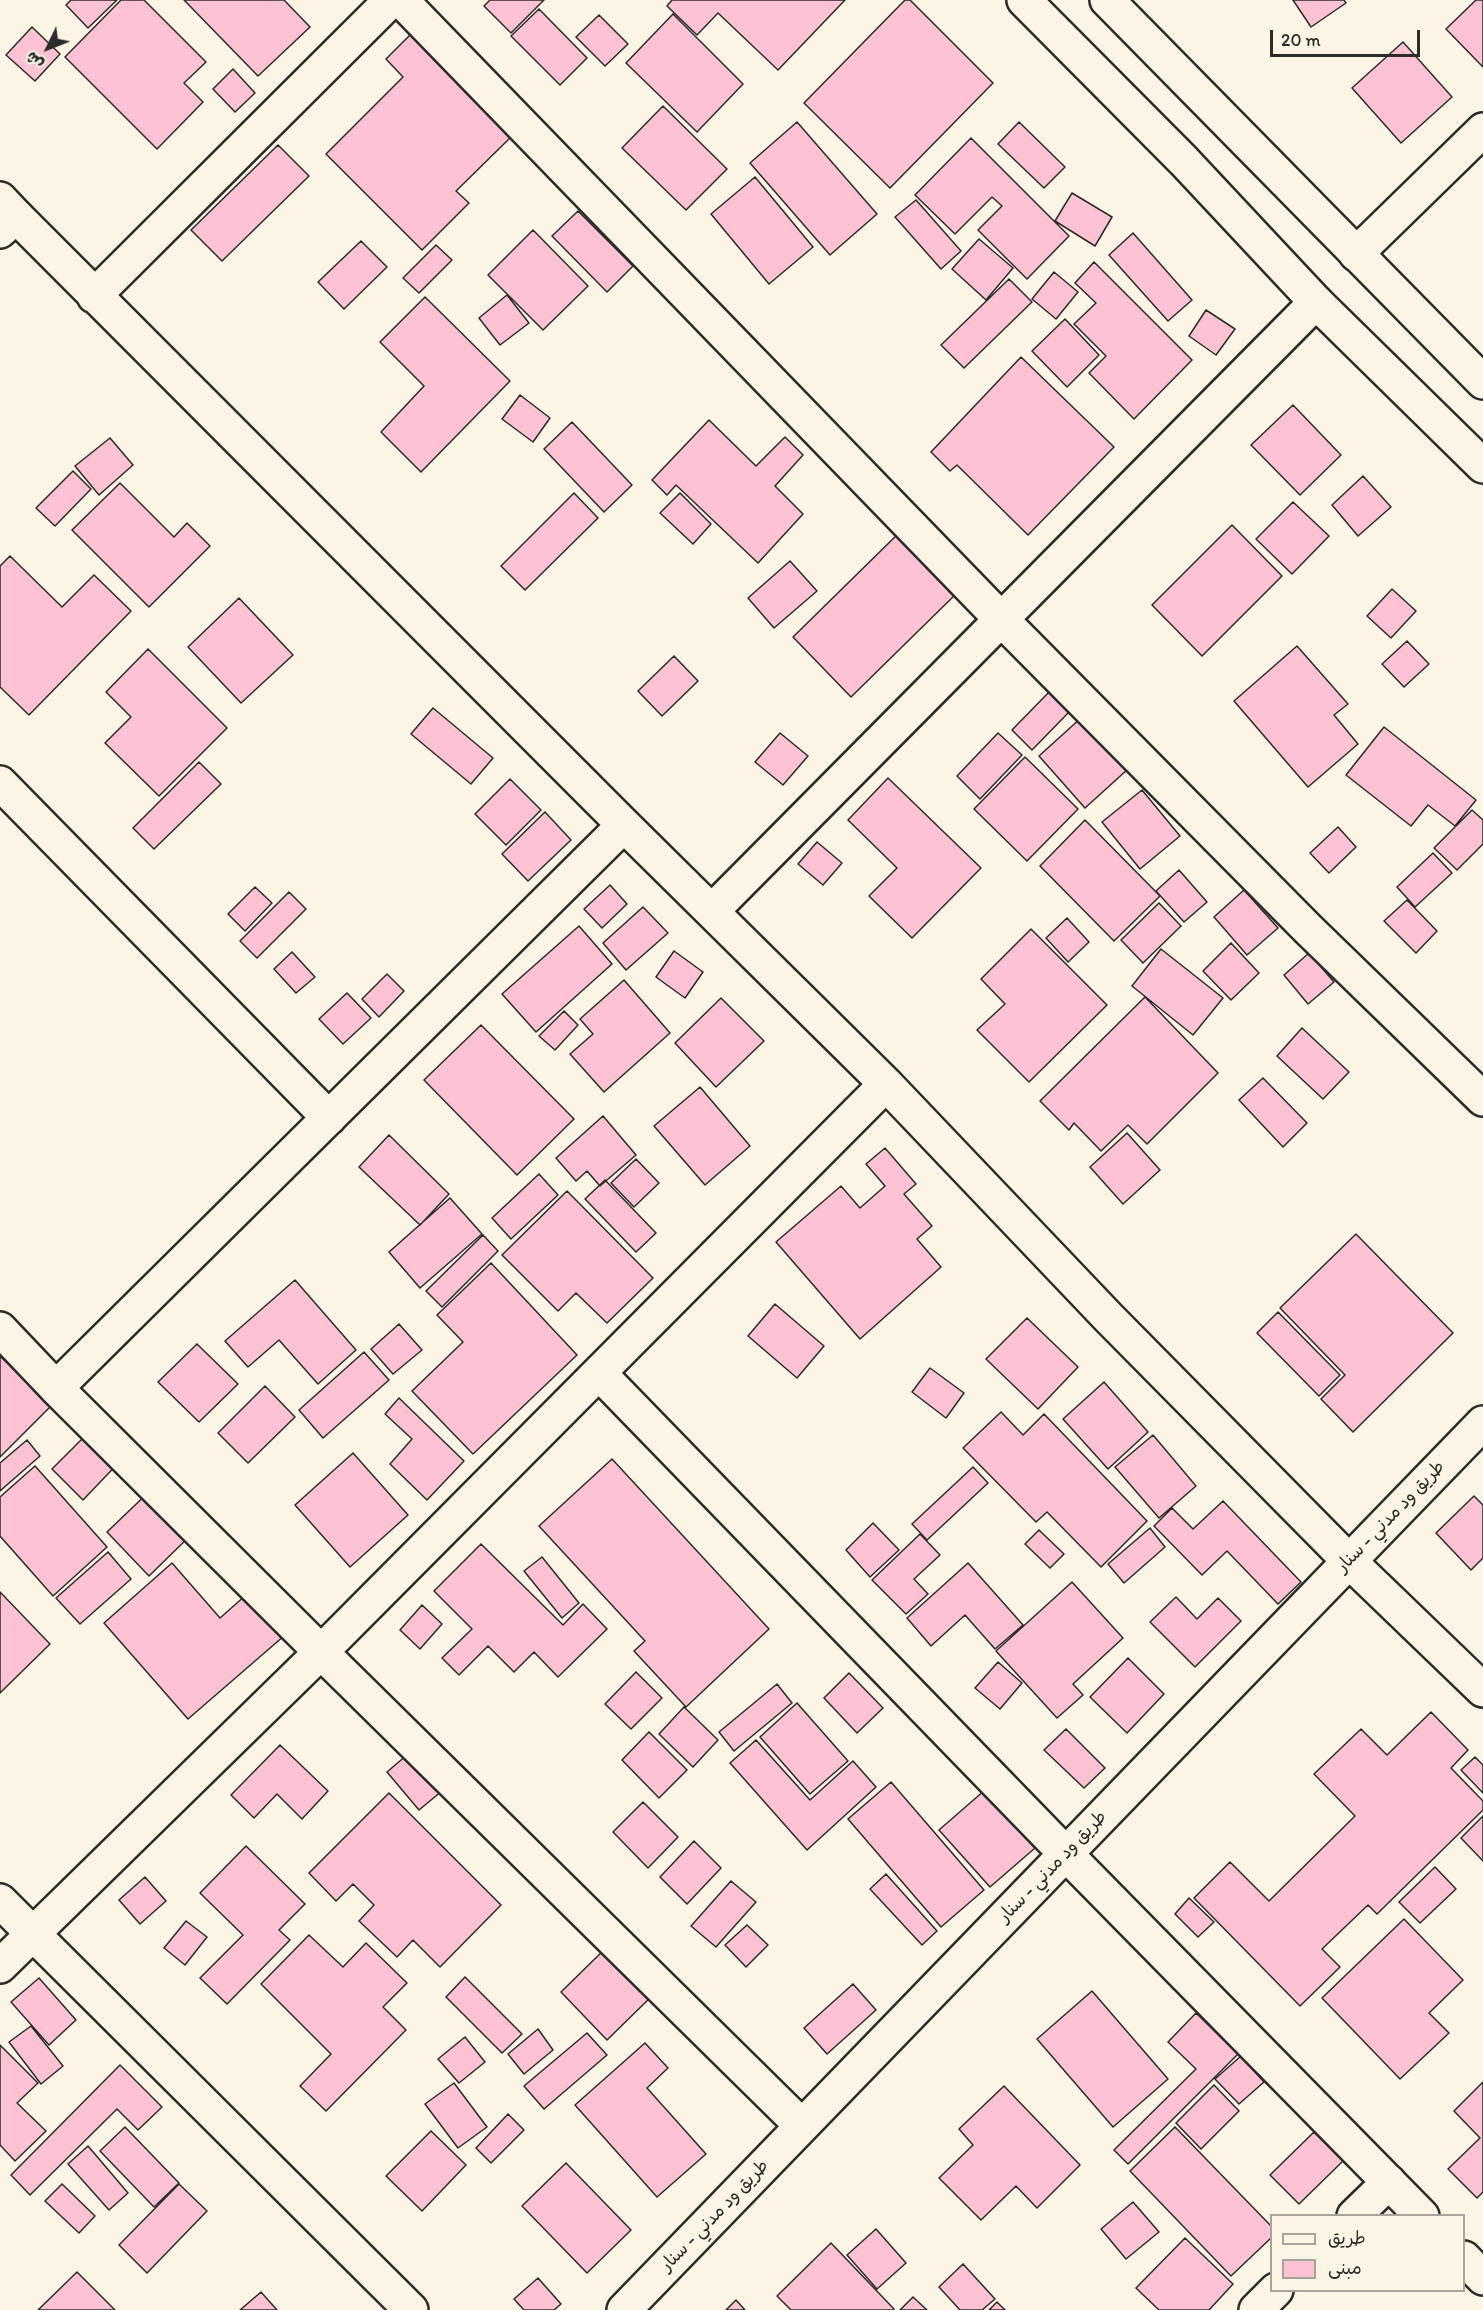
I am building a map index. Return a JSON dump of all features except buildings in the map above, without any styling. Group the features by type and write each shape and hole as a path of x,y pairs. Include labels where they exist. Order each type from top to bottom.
{"street":[{"path":"94,296 391,0"},
{"path":"401,0 1000,618 1308,930 1483,1099"},
{"path":"1024,0 1184,160 1316,302 1483,466"},
{"path":"1107,0 1483,382"},
{"path":"1356,254 1483,130"},
{"path":"5,216 94,296 886,1084 1108,1317 1350,1561 1483,1690"},
{"path":"712,911 1000,618 1316,302"},
{"path":"0,784 329,1118"},
{"path":"56,1388 624,825"},
{"path":"0,1966 321,1652 886,1084"},
{"path":"0,1329 56,1388 321,1652 802,2126"},
{"path":"600,1374 1066,1854 1420,2214"},
{"name":"طريق ود مدني - سنار","path":"624,2310 1483,1423"},
{"path":"0,1900 411,2310"},
{"path":"1356,2214 1389,2182"},
{"path":"1465,2259 1483,2278"},
{"path":"1256,2310 1274,2292"}]}
